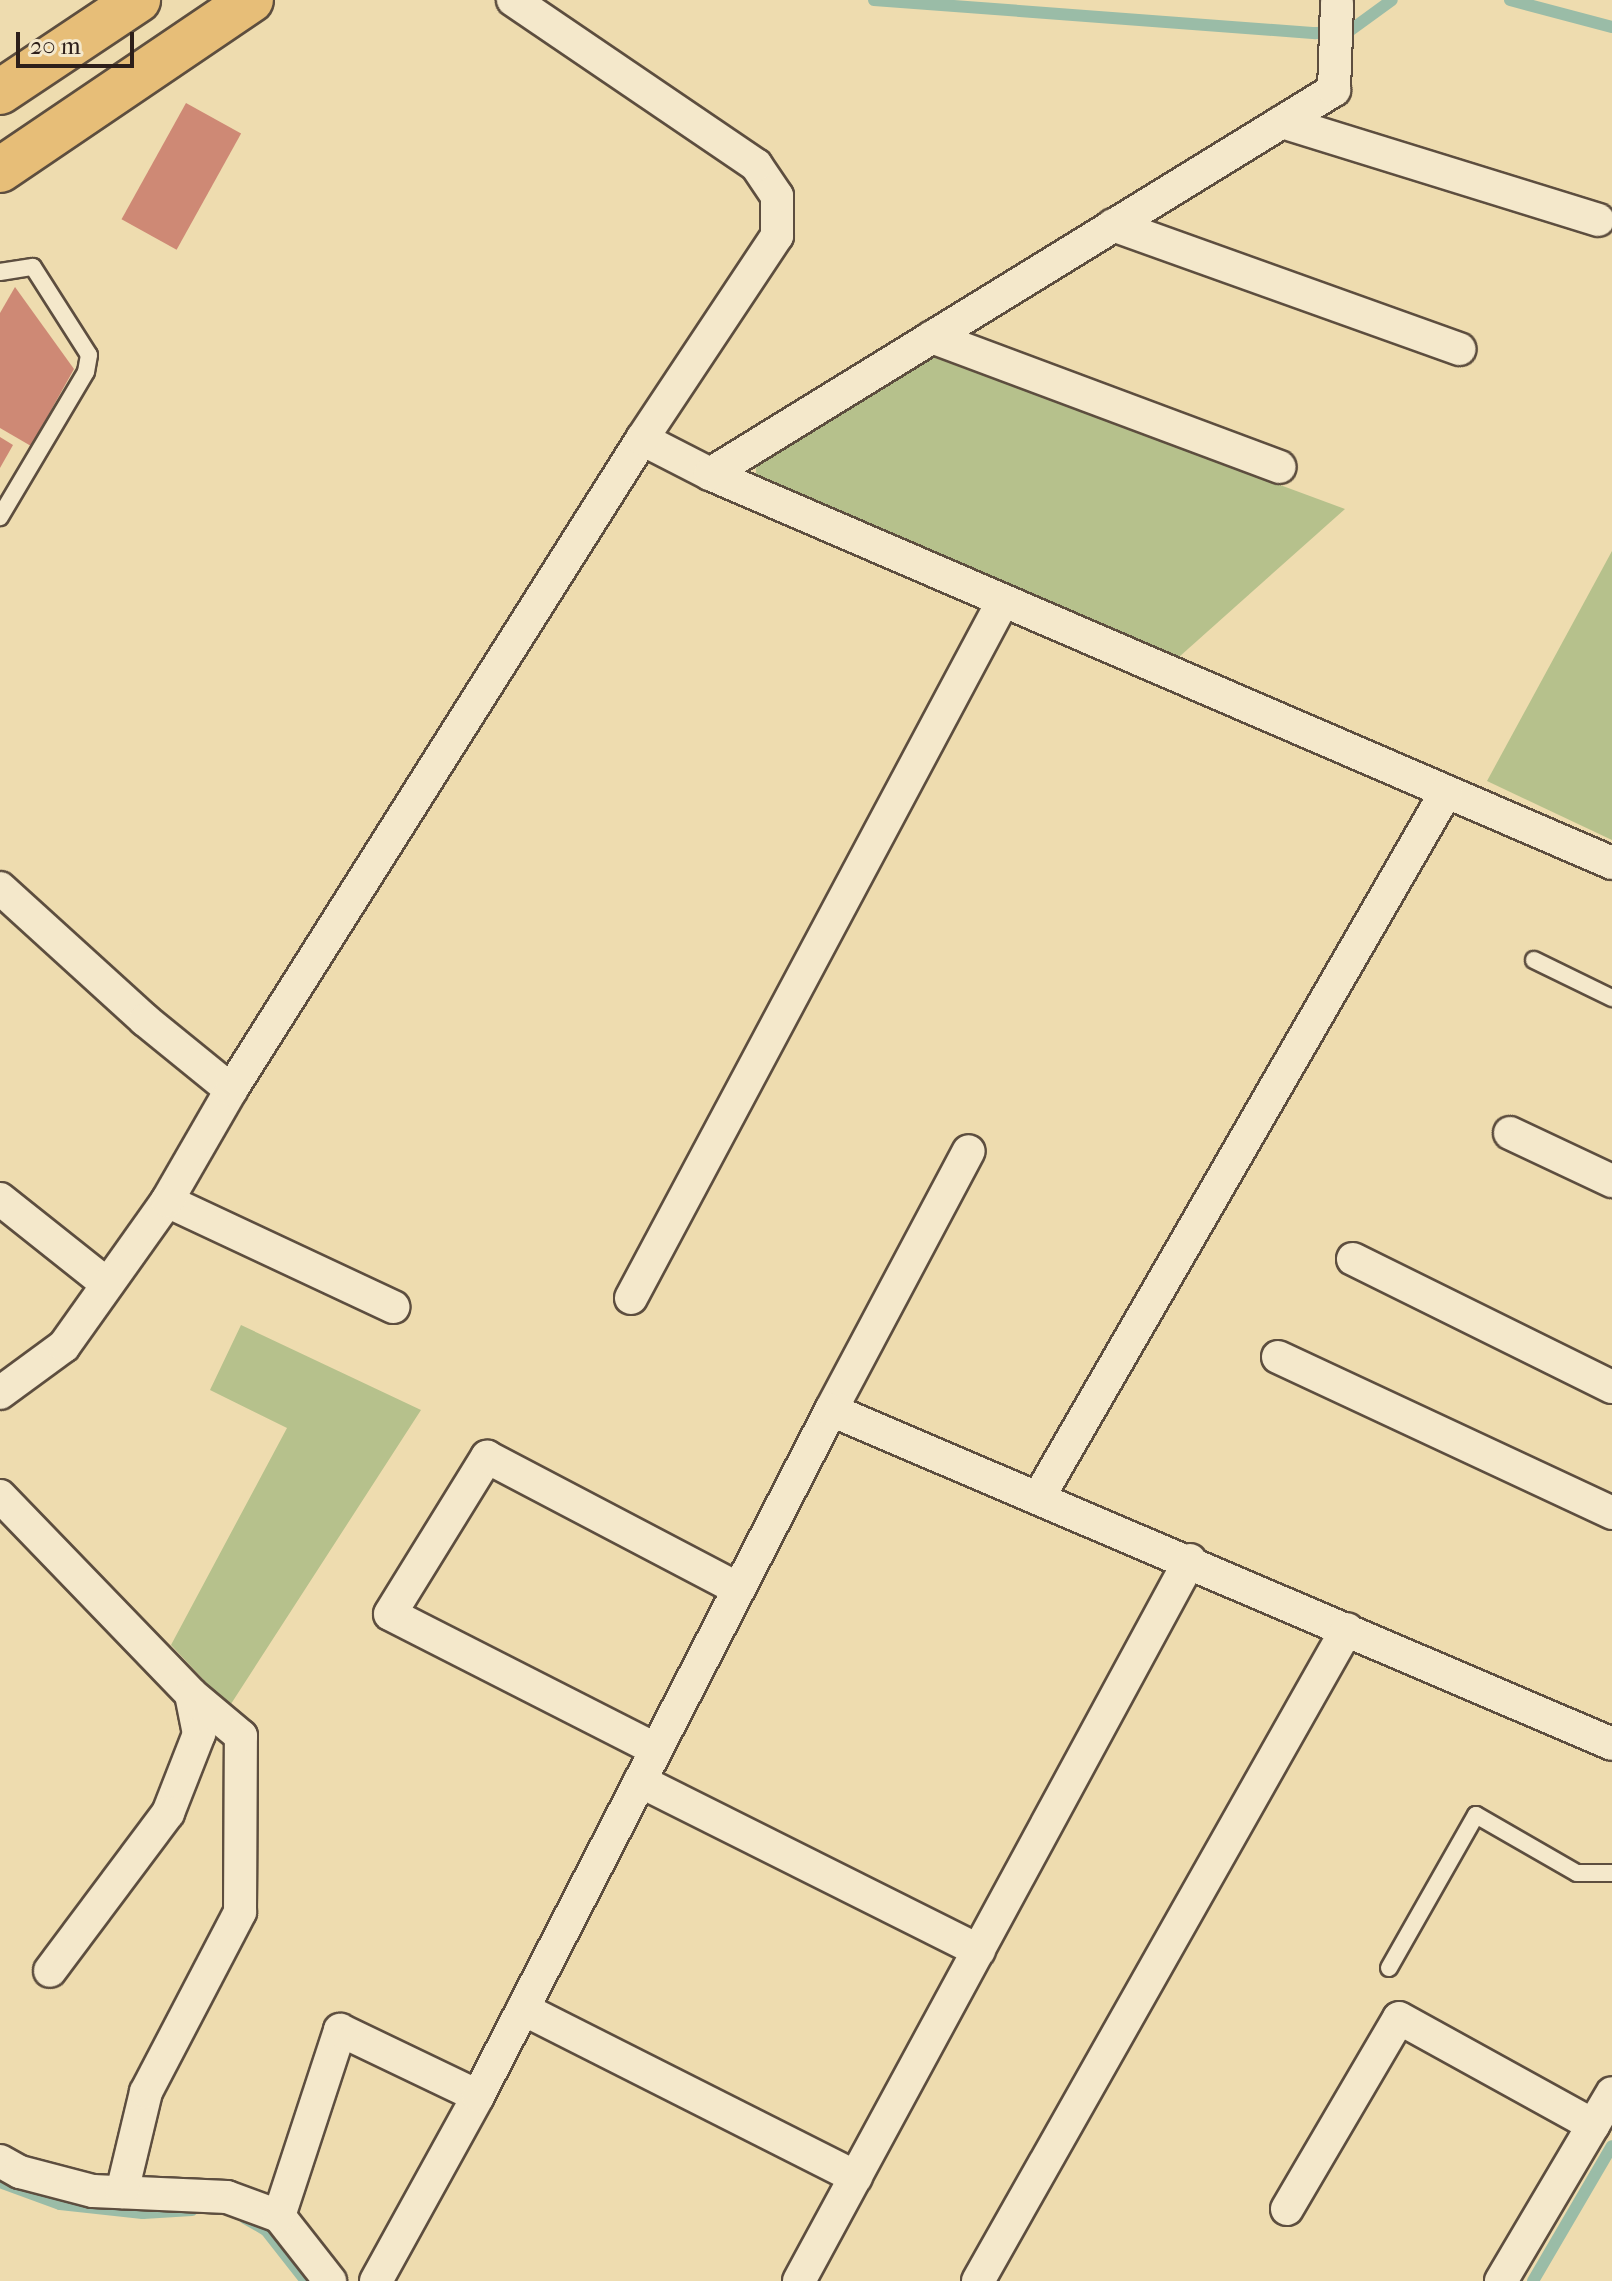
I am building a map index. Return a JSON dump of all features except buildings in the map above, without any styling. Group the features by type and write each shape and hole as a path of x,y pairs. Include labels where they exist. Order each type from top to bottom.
{"main road":[{"path":"0,92 138,0"},
{"path":"0,170 251,0"}],"street":[{"path":"0,1393 64,1346 167,1201 231,1090 642,439 777,236 777,196 756,165 726,141 513,0"},
{"path":"710,474 1334,90 1337,25"},
{"path":"1282,122 1598,220"},
{"path":"1113,225 1459,349"},
{"path":"932,337 1280,467"},
{"path":"642,439 710,474 1612,863"},
{"path":"631,1298 1003,601"},
{"path":"1040,1495 1446,792"},
{"path":"0,888 231,1090"},
{"path":"1510,1133 1612,1181"},
{"path":"376,2281 478,2096 831,1410 969,1151"},
{"path":"0,1199 107,1284"},
{"path":"167,1201 393,1307"},
{"path":"1353,1259 1612,1387"},
{"path":"1278,1357 1612,1513"},
{"path":"831,1410 1040,1495 1612,1744"},
{"path":"655,1749 390,1614 487,1457 738,1589"},
{"path":"0,1496 191,1694 241,1736 240,1912 146,2092 122,2192"},
{"path":"799,2281 1190,1560"},
{"path":"978,2281 1347,1629"},
{"path":"50,1971 168,1813 199,1734 191,1694"},
{"path":"640,1781 979,1951"},
{"path":"523,2009 856,2177"},
{"path":"1287,2209 1399,2018 1593,2125"},
{"path":"279,2216 340,2030 478,2096"},
{"path":"1501,2281 1612,2093"},
{"path":"0,2161 34,2176 93,2191 227,2197 279,2216 330,2281"}],"lane":[{"path":"0,272 33,267 89,355 86,372 0,517"},
{"path":"1534,960 1612,998"},
{"path":"1389,1968 1476,1815 1577,1873 1612,1873"}],"green space":[{"path":"928,355 1345,509 1179,657 756,480 756,467"},
{"path":"1612,551 1612,840 1487,781"},
{"path":"241,1325 421,1410 229,1707 171,1645 287,1428 210,1390"}],"waterway":[{"path":"874,0 1316,33 1348,32 1392,0"},
{"path":"1510,0 1612,27"},
{"path":"1533,2281 1612,2146"},
{"path":"0,2182 60,2204 143,2213 192,2210"},
{"path":"245,2218 266,2230 306,2281"}]}
